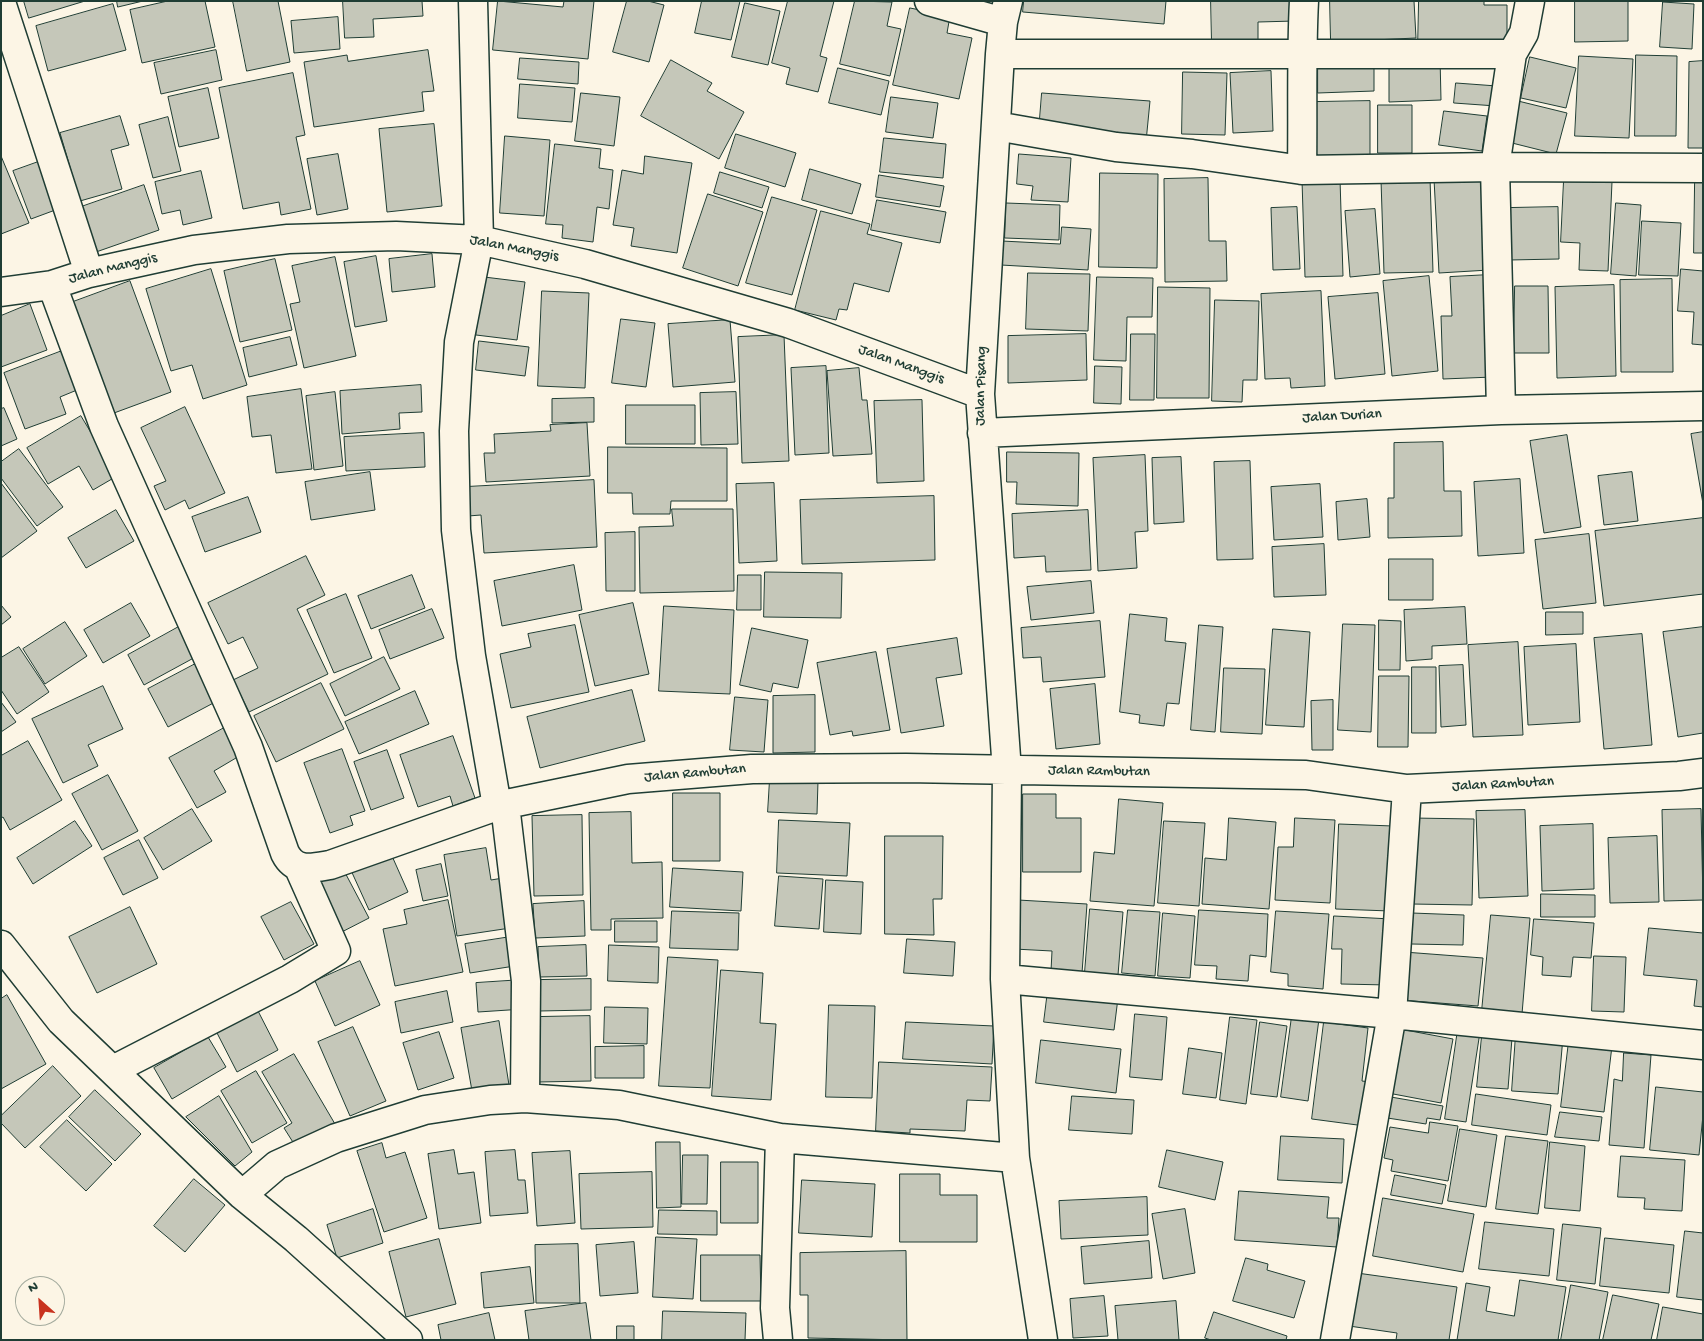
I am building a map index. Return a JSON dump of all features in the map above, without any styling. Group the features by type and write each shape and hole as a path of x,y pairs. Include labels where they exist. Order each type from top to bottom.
{"street":[{"path":"473,1 479,240 460,342 454,432 456,530 471,656 501,805 526,981 525,1098"},
{"path":"929,1 1006,12"},
{"path":"1302,170 1303,103 1301,53 1304,1"},
{"path":"1501,410 1495,167 1512,54 1524,33 1530,1"},
{"path":"1,2 89,273"},
{"name":"Jalan Pisang","path":"1006,12 1000,54 980,394 1007,771 1005,980 1015,1158 1044,1340"},
{"path":"1000,54 1512,54"},
{"path":"996,126 1116,147 1192,154 1302,170 1495,167 1703,168"},
{"name":"Jalan Manggis","path":"1,292 52,285 89,273 194,250 288,240 396,236 479,240 586,264 788,323 980,394"},
{"path":"52,285 104,426 248,747 285,853 290,861 299,868 336,952 290,979 113,1070"},
{"name":"Jalan Durian","path":"982,433 1501,410 1703,406"},
{"name":"Jalan Rambutan","path":"299,868 330,865 501,805 628,779 752,769 906,768 1306,775 1407,789 1679,776 1703,773"},
{"path":"1335,1340 1392,1014 1407,789"},
{"path":"1,945 61,1021 242,1195 296,1239 408,1340"},
{"path":"1005,980 1703,1044"},
{"path":"242,1195 277,1165 336,1138 425,1110 490,1100 525,1098 619,1105 780,1138 1015,1158"},
{"path":"778,1340 775,1308 780,1138"}],"building":[{"path":"24,1 85,1 29,18"},
{"path":"117,1 143,1 118,7"},
{"path":"168,1 205,1 215,47 142,63 130,10"},
{"path":"233,1 278,1 290,62 247,71"},
{"path":"343,1 422,1 423,16 373,19 374,37 345,38"},
{"path":"498,1 563,7 564,1 594,1 588,59 493,50"},
{"path":"627,1 648,1 664,5 649,62 613,52"},
{"path":"702,1 740,1 731,40 695,33"},
{"path":"788,1 834,1 820,56 827,58 818,92 786,84 790,68 772,63"},
{"path":"855,1 892,2 887,26 901,29 890,76 840,64"},
{"path":"1024,1 1166,1 1164,24 1023,12"},
{"path":"1211,1 1295,1 1295,21 1258,22 1258,44 1212,45"},
{"path":"1330,1 1414,1 1416,38 1331,42"},
{"path":"1419,1 1484,1 1484,5 1507,5 1507,48 1418,48"},
{"path":"1575,1 1628,1 1628,41 1575,42"},
{"path":"1663,2 1694,4 1692,49 1660,47"},
{"path":"745,3 780,11 768,65 732,57"},
{"path":"113,4 126,50 48,71 36,26"},
{"path":"910,8 950,16 947,33 972,38 959,99 893,85"},
{"path":"338,17 340,49 294,53 291,21"},
{"path":"216,50 222,80 161,94 154,63"},
{"path":"428,50 434,91 422,92 424,111 314,127 304,62 347,55 348,61"},
{"path":"1636,55 1677,56 1676,136 1635,136"},
{"path":"1579,56 1633,59 1629,138 1575,136"},
{"path":"1318,57 1374,59 1374,91 1318,93"},
{"path":"1440,57 1441,100 1389,102 1389,59"},
{"path":"1530,57 1576,68 1566,108 1521,98"},
{"path":"520,58 579,62 578,84 518,79"},
{"path":"671,60 712,83 707,91 744,112 719,159 641,116"},
{"path":"1703,61 1703,148 1688,148 1689,62"},
{"path":"838,68 889,81 881,115 829,103"},
{"path":"1271,71 1273,131 1233,133 1230,73"},
{"path":"1183,72 1227,73 1225,135 1182,134"},
{"path":"293,73 305,135 296,137 311,209 281,215 279,202 243,209 219,88"},
{"path":"1456,83 1497,86 1496,106 1454,103"},
{"path":"520,84 575,88 572,122 518,118"},
{"path":"208,88 219,138 179,147 168,97"},
{"path":"581,93 620,97 614,146 575,141"},
{"path":"1042,93 1150,101 1145,152 1038,143"},
{"path":"891,97 938,103 933,138 886,132"},
{"path":"1514,100 1567,113 1556,154 1504,141"},
{"path":"1370,101 1370,157 1316,158 1315,102"},
{"path":"1378,105 1412,105 1412,153 1378,153"},
{"path":"1444,111 1487,116 1482,151 1439,145"},
{"path":"120,116 129,145 111,150 122,189 80,201 60,133"},
{"path":"168,117 181,171 153,178 139,125"},
{"path":"434,124 442,206 387,212 379,129"},
{"path":"736,134 796,153 785,187 725,168"},
{"path":"505,136 550,140 544,216 500,213"},
{"path":"884,138 946,144 943,178 880,172"},
{"path":"555,144 601,149 599,168 613,170 609,209 597,207 593,242 562,238 563,225 546,224"},
{"path":"338,154 348,209 317,215 307,159"},
{"path":"1019,154 1071,158 1068,202 1031,200 1033,186 1017,184"},
{"path":"1,156 29,223 1,234"},
{"path":"645,156 692,163 677,253 631,246 634,228 613,225 622,170 643,174"},
{"path":"41,161 58,209 31,219 13,171"},
{"path":"810,169 861,184 852,214 802,200"},
{"path":"201,171 212,218 183,225 180,210 162,214 155,182"},
{"path":"720,172 769,187 762,208 714,193"},
{"path":"1100,173 1158,174 1157,268 1099,267"},
{"path":"879,175 944,186 940,207 876,197"},
{"path":"1484,177 1489,270 1439,273 1434,179"},
{"path":"1208,178 1209,241 1226,241 1227,281 1165,282 1164,179"},
{"path":"1430,178 1433,272 1384,273 1381,180"},
{"path":"1340,179 1343,276 1305,277 1302,180"},
{"path":"1564,180 1612,182 1608,271 1579,270 1580,243 1561,242"},
{"path":"1695,182 1703,182 1703,253 1694,253"},
{"path":"144,185 159,230 96,252 81,207"},
{"path":"708,194 763,212 738,286 683,268"},
{"path":"772,197 817,210 792,295 746,283"},
{"path":"877,200 946,212 940,243 871,230"},
{"path":"1006,203 1060,205 1059,240 1005,238"},
{"path":"1616,203 1641,205 1636,276 1611,274"},
{"path":"1297,207 1300,269 1273,270 1271,208"},
{"path":"1558,207 1559,259 1509,260 1508,208"},
{"path":"1375,209 1380,274 1350,277 1345,211"},
{"path":"821,211 870,224 867,234 902,243 889,292 854,283 847,310 839,309 836,320 795,310"},
{"path":"1642,221 1681,223 1678,276 1639,275"},
{"path":"1062,227 1091,229 1088,270 1001,265 1002,241 1060,244"},
{"path":"432,254 435,287 392,292 389,259"},
{"path":"376,256 387,321 355,327 344,262"},
{"path":"335,257 356,356 304,368 290,304 300,302 292,266"},
{"path":"275,259 292,330 240,342 224,271"},
{"path":"211,269 247,385 203,399 192,365 171,371 146,289"},
{"path":"1681,269 1703,271 1703,345 1692,344 1694,312 1678,311"},
{"path":"1028,273 1090,274 1088,331 1026,329"},
{"path":"1489,275 1493,377 1443,379 1441,316 1452,316 1450,277"},
{"path":"1429,276 1438,371 1392,376 1383,281"},
{"path":"484,277 525,282 517,340 476,335"},
{"path":"1097,277 1153,278 1152,317 1127,317 1126,361 1094,360"},
{"path":"1672,279 1673,372 1621,372 1620,280"},
{"path":"130,281 171,392 114,413 73,302"},
{"path":"1614,285 1616,376 1557,378 1555,287"},
{"path":"1515,286 1548,286 1549,353 1514,353"},
{"path":"1158,287 1210,288 1209,398 1157,398"},
{"path":"542,291 589,293 585,388 538,386"},
{"path":"1321,291 1325,386 1291,388 1290,378 1265,379 1261,294"},
{"path":"1378,293 1385,374 1335,379 1328,297"},
{"path":"1215,300 1259,301 1257,380 1243,380 1242,402 1212,401"},
{"path":"30,304 47,350 1,367 1,316"},
{"path":"621,319 655,323 646,387 612,383"},
{"path":"730,320 735,382 673,387 668,324"},
{"path":"1086,334 1087,380 1008,383 1008,336"},
{"path":"1131,334 1155,334 1154,400 1130,400"},
{"path":"784,335 789,461 742,463 738,337"},
{"path":"290,337 297,365 249,377 243,348"},
{"path":"479,341 529,347 525,376 476,370"},
{"path":"62,351 77,390 60,397 66,414 25,429 4,373"},
{"path":"826,366 829,453 795,455 791,368"},
{"path":"1095,366 1122,367 1121,404 1094,403"},
{"path":"859,368 862,400 867,400 872,454 833,456 827,371"},
{"path":"421,385 422,412 399,413 400,429 342,434 340,391"},
{"path":"301,389 312,469 276,473 271,435 252,437 247,397"},
{"path":"335,392 343,466 314,470 306,396"},
{"path":"736,392 738,444 701,445 700,393"},
{"path":"594,398 594,422 552,423 552,399"},
{"path":"922,400 924,481 877,483 874,401"},
{"path":"626,405 695,405 695,444 626,444"},
{"path":"185,407 225,493 189,509 185,500 165,510 154,486 166,481 141,428"},
{"path":"4,408 17,439 1,446 1,409"},
{"path":"81,416 117,476 93,490 79,466 48,484 27,448"},
{"path":"587,423 590,476 486,482 484,453 495,453 494,434 551,431 550,425"},
{"path":"1703,432 1703,504 1691,434"},
{"path":"424,433 425,467 346,471 344,437"},
{"path":"1567,435 1581,527 1544,533 1530,441"},
{"path":"1443,442 1444,491 1461,491 1462,536 1388,538 1388,498 1394,498 1394,443"},
{"path":"608,447 727,448 727,501 671,501 670,514 633,514 632,493 608,493"},
{"path":"19,449 63,507 37,526 1,478 1,462"},
{"path":"1007,452 1079,453 1078,506 1016,504 1017,482 1007,482"},
{"path":"1145,455 1148,531 1135,532 1137,568 1098,571 1093,458"},
{"path":"1181,457 1184,522 1154,524 1152,458"},
{"path":"1250,461 1253,559 1217,560 1214,462"},
{"path":"370,472 375,510 311,520 305,482"},
{"path":"1632,472 1638,521 1604,525 1598,476"},
{"path":"1520,479 1524,553 1478,556 1474,482"},
{"path":"594,480 597,547 484,553 481,515 468,516 466,487"},
{"path":"1,483 37,531 1,558"},
{"path":"774,483 777,561 739,563 736,484"},
{"path":"1320,484 1323,537 1274,540 1271,487"},
{"path":"934,496 935,560 802,564 800,500"},
{"path":"248,497 261,532 205,552 192,517"},
{"path":"1367,499 1370,537 1338,540 1336,502"},
{"path":"672,509 733,509 734,591 640,593 639,527 673,526"},
{"path":"116,510 134,541 86,568 68,538"},
{"path":"1088,510 1091,570 1046,572 1045,556 1014,558 1012,514"},
{"path":"1703,518 1703,594 1604,606 1595,531"},
{"path":"635,532 635,591 606,591 605,533"},
{"path":"1589,534 1596,603 1543,609 1535,540"},
{"path":"1324,544 1326,595 1274,597 1272,547"},
{"path":"306,556 325,595 297,609 328,674 249,712 233,680 258,668 243,637 228,644 208,603"},
{"path":"1389,559 1433,559 1433,600 1389,600"},
{"path":"574,565 582,610 502,626 494,581"},
{"path":"765,572 842,573 841,618 764,617"},
{"path":"412,575 425,608 371,629 358,596"},
{"path":"738,575 761,575 761,610 737,610"},
{"path":"1091,581 1094,613 1031,620 1027,587"},
{"path":"346,594 372,658 334,673 307,610"},
{"path":"131,603 150,636 103,663 84,630"},
{"path":"633,603 649,674 595,686 579,615"},
{"path":"1,605 11,617 1,625"},
{"path":"664,606 734,610 730,694 659,691"},
{"path":"1465,607 1467,644 1432,646 1432,659 1406,661 1404,610"},
{"path":"432,609 444,638 390,659 379,630"},
{"path":"1546,612 1583,612 1583,634 1546,635"},
{"path":"1130,614 1167,618 1165,641 1186,643 1179,704 1167,703 1164,726 1139,723 1140,715 1120,712"},
{"path":"1379,620 1401,621 1400,670 1379,670"},
{"path":"1100,621 1105,677 1043,682 1041,657 1023,658 1021,628"},
{"path":"65,622 87,656 45,684 23,649"},
{"path":"184,624 201,654 144,685 128,655"},
{"path":"1343,624 1375,625 1371,732 1338,730"},
{"path":"575,625 589,692 511,708 500,654 531,647 528,634"},
{"path":"1199,625 1223,627 1215,732 1191,730"},
{"path":"1703,627 1703,733 1678,737 1663,632"},
{"path":"752,628 808,640 798,688 773,683 771,692 740,685"},
{"path":"1273,629 1310,632 1304,727 1266,725"},
{"path":"1642,634 1652,745 1604,749 1594,638"},
{"path":"957,638 962,674 936,678 944,726 901,733 887,649"},
{"path":"1518,642 1523,735 1473,737 1468,645"},
{"path":"1576,644 1580,722 1528,725 1524,647"},
{"path":"19,647 49,692 17,714 1,690 1,658"},
{"path":"876,652 890,730 853,736 852,731 830,735 817,663"},
{"path":"384,657 400,689 345,716 330,684"},
{"path":"201,661 221,699 168,727 148,689"},
{"path":"1463,665 1466,725 1441,727 1439,666"},
{"path":"1412,667 1436,667 1436,733 1412,733"},
{"path":"1224,668 1265,669 1262,734 1221,732"},
{"path":"1379,676 1409,676 1408,747 1378,747"},
{"path":"321,683 344,729 276,762 254,716"},
{"path":"1095,684 1100,744 1056,749 1050,689"},
{"path":"103,686 123,729 88,745 98,766 63,783 32,719"},
{"path":"632,690 645,741 540,768 527,717"},
{"path":"415,691 429,724 359,754 345,722"},
{"path":"815,695 815,752 773,753 773,696"},
{"path":"735,697 768,700 764,752 730,750"},
{"path":"1333,700 1333,750 1312,750 1311,701"},
{"path":"1,702 16,722 1,732"},
{"path":"226,727 241,755 214,771 226,792 197,808 169,758"},
{"path":"453,736 475,798 453,806 450,796 418,807 400,755"},
{"path":"28,741 62,800 10,830 3,817 1,818 1,756"},
{"path":"342,749 365,811 350,816 353,825 330,833 304,763"},
{"path":"387,750 404,798 371,810 354,762"},
{"path":"108,775 138,831 102,850 72,794"},
{"path":"770,779 818,781 817,814 768,812"},
{"path":"673,793 720,793 720,861 673,861"},
{"path":"1023,794 1056,794 1056,818 1081,818 1081,872 1023,872"},
{"path":"1119,799 1163,803 1154,906 1090,901 1094,852 1114,854"},
{"path":"192,809 212,841 163,870 144,838"},
{"path":"1701,809 1703,900 1664,901 1662,810"},
{"path":"1525,810 1528,896 1479,898 1476,811"},
{"path":"631,812 632,863 662,862 663,918 611,919 611,930 591,930 589,813"},
{"path":"582,815 583,895 534,896 532,816"},
{"path":"1229,818 1276,822 1269,909 1202,904 1205,858 1226,860"},
{"path":"1295,818 1335,820 1330,903 1275,900 1278,847 1293,847"},
{"path":"1412,818 1474,819 1472,905 1411,904"},
{"path":"779,820 850,823 847,876 777,873"},
{"path":"75,821 92,846 33,884 17,858"},
{"path":"1164,821 1205,823 1199,906 1158,903"},
{"path":"1339,824 1393,826 1390,911 1336,909"},
{"path":"1593,824 1594,889 1542,891 1540,826"},
{"path":"885,836 943,836 942,899 933,899 934,935 885,934"},
{"path":"1657,836 1659,902 1610,903 1608,838"},
{"path":"139,840 158,878 123,895 104,858"},
{"path":"388,847 408,892 369,910 349,866"},
{"path":"486,848 491,880 509,877 517,927 457,936 444,855"},
{"path":"441,864 448,896 423,901 416,870"},
{"path":"341,865 369,918 334,936 307,883"},
{"path":"673,868 743,872 741,911 670,907"},
{"path":"779,876 823,879 819,929 775,926"},
{"path":"826,880 863,882 861,934 824,932"},
{"path":"1541,894 1595,895 1595,917 1541,917"},
{"path":"448,900 463,972 395,986 383,929 407,924 404,910"},
{"path":"1018,900 1087,904 1082,973 1051,971 1052,951 1014,949"},
{"path":"584,901 585,936 535,938 533,904"},
{"path":"291,902 314,944 284,960 261,917"},
{"path":"130,907 157,964 97,993 69,937"},
{"path":"1090,909 1123,912 1118,975 1085,972"},
{"path":"1128,910 1160,912 1155,976 1122,973"},
{"path":"1199,910 1268,914 1266,957 1250,955 1248,981 1216,979 1217,966 1195,965"},
{"path":"672,911 739,913 738,950 670,948"},
{"path":"1276,911 1329,914 1323,989 1288,986 1288,974 1271,972"},
{"path":"1163,913 1195,916 1190,978 1158,976"},
{"path":"1412,913 1464,915 1463,945 1411,944"},
{"path":"1491,915 1530,918 1522,1014 1482,1011"},
{"path":"1334,916 1391,919 1388,985 1341,984 1342,949 1332,949"},
{"path":"1534,919 1594,923 1591,958 1573,957 1571,977 1542,975 1543,957 1531,955"},
{"path":"615,921 657,921 657,942 615,942"},
{"path":"1649,928 1703,933 1703,1007 1694,1006 1697,980 1644,975"},
{"path":"517,936 521,965 470,973 465,944"},
{"path":"907,939 955,942 953,976 904,973"},
{"path":"586,945 587,976 539,977 538,947"},
{"path":"609,945 659,947 658,983 608,981"},
{"path":"1404,952 1483,958 1478,1006 1400,1000"},
{"path":"1594,956 1626,957 1624,1012 1592,1011"},
{"path":"668,957 718,960 710,1088 659,1086"},
{"path":"360,961 380,1005 335,1026 315,981"},
{"path":"721,970 763,973 760,1023 776,1024 771,1100 712,1096"},
{"path":"591,979 591,1010 539,1011 539,980"},
{"path":"522,980 524,1009 478,1012 476,983"},
{"path":"1048,990 1118,998 1114,1030 1044,1022"},
{"path":"447,991 453,1022 401,1033 395,1002"},
{"path":"7,995 46,1064 1,1089 1,999"},
{"path":"829,1005 875,1006 872,1098 826,1097"},
{"path":"605,1007 648,1008 647,1044 604,1043"},
{"path":"257,1009 278,1050 237,1072 216,1031"},
{"path":"1135,1014 1167,1017 1162,1080 1130,1077"},
{"path":"590,1016 591,1081 538,1082 537,1017"},
{"path":"1292,1016 1319,1019 1308,1101 1281,1097"},
{"path":"1230,1017 1257,1020 1246,1104 1220,1100"},
{"path":"499,1021 509,1085 472,1091 461,1028"},
{"path":"906,1022 994,1026 992,1064 903,1059"},
{"path":"1260,1022 1287,1026 1277,1097 1251,1094"},
{"path":"1324,1022 1368,1028 1362,1081 1370,1082 1365,1126 1312,1119"},
{"path":"353,1027 386,1101 350,1116 318,1042"},
{"path":"1400,1029 1453,1039 1441,1103 1388,1093"},
{"path":"1458,1029 1480,1032 1466,1122 1445,1119"},
{"path":"439,1032 454,1078 418,1090 403,1043"},
{"path":"1516,1034 1563,1037 1558,1094 1512,1091"},
{"path":"1482,1036 1512,1038 1508,1089 1477,1087"},
{"path":"208,1037 226,1067 172,1099 154,1068"},
{"path":"1041,1040 1121,1049 1116,1093 1036,1083"},
{"path":"1569,1041 1612,1046 1604,1112 1561,1107"},
{"path":"644,1046 644,1078 595,1078 595,1047"},
{"path":"1189,1048 1222,1053 1216,1098 1183,1094"},
{"path":"1624,1053 1651,1055 1644,1148 1609,1145 1614,1079 1622,1081"},
{"path":"294,1054 335,1124 296,1147 284,1128 292,1123 262,1072"},
{"path":"879,1062 992,1067 990,1101 967,1100 965,1131 910,1129 910,1133 876,1131"},
{"path":"53,1066 81,1096 25,1148 1,1123 1,1116"},
{"path":"256,1071 287,1123 252,1143 221,1091"},
{"path":"1656,1087 1703,1092 1699,1155 1650,1150"},
{"path":"95,1090 141,1134 115,1161 69,1117"},
{"path":"1476,1094 1551,1105 1547,1135 1472,1125"},
{"path":"219,1096 252,1152 235,1166 186,1117"},
{"path":"1072,1096 1134,1100 1132,1134 1069,1130"},
{"path":"1385,1096 1443,1106 1440,1120 1427,1118 1426,1124 1381,1117"},
{"path":"1560,1112 1602,1117 1599,1141 1555,1137"},
{"path":"67,1120 112,1164 86,1191 40,1147"},
{"path":"1430,1122 1458,1126 1448,1181 1391,1171 1393,1160 1384,1158 1390,1127 1428,1133"},
{"path":"1460,1129 1497,1135 1486,1207 1448,1201"},
{"path":"1281,1136 1344,1139 1342,1183 1278,1180"},
{"path":"1506,1136 1548,1141 1538,1214 1496,1209"},
{"path":"656,1142 680,1142 681,1207 657,1208"},
{"path":"1550,1142 1585,1146 1580,1211 1545,1208"},
{"path":"382,1143 386,1158 405,1152 427,1218 384,1232 357,1151"},
{"path":"454,1150 458,1174 474,1172 481,1223 439,1229 428,1154"},
{"path":"515,1150 518,1180 525,1180 528,1213 490,1216 485,1152"},
{"path":"1167,1150 1223,1162 1215,1200 1159,1187"},
{"path":"570,1151 575,1223 537,1226 532,1153"},
{"path":"683,1155 708,1155 707,1204 682,1204"},
{"path":"1621,1156 1685,1160 1682,1211 1644,1209 1645,1198 1618,1197"},
{"path":"721,1162 758,1162 758,1223 721,1223"},
{"path":"652,1172 653,1227 581,1229 579,1174"},
{"path":"900,1174 940,1174 940,1195 977,1195 977,1242 900,1242"},
{"path":"1395,1175 1446,1185 1442,1204 1391,1195"},
{"path":"194,1179 225,1205 185,1252 154,1226"},
{"path":"802,1180 875,1184 872,1237 799,1233"},
{"path":"1239,1191 1329,1197 1327,1218 1339,1218 1337,1247 1235,1240"},
{"path":"1147,1197 1148,1235 1061,1239 1059,1201"},
{"path":"1383,1198 1474,1214 1463,1272 1373,1256"},
{"path":"373,1209 383,1243 337,1258 327,1225"},
{"path":"1185,1209 1195,1273 1163,1279 1152,1214"},
{"path":"659,1210 717,1211 717,1235 658,1234"},
{"path":"1485,1222 1554,1229 1549,1276 1479,1269"},
{"path":"1563,1224 1601,1228 1595,1284 1557,1280"},
{"path":"1685,1231 1703,1233 1703,1300 1677,1297"},
{"path":"656,1237 697,1239 693,1299 653,1297"},
{"path":"1605,1238 1674,1245 1669,1293 1600,1286"},
{"path":"439,1239 456,1304 406,1317 389,1252"},
{"path":"1149,1241 1152,1278 1084,1284 1081,1247"},
{"path":"634,1242 638,1293 600,1296 596,1245"},
{"path":"578,1244 580,1303 536,1303 535,1245"},
{"path":"906,1251 907,1340 808,1338 808,1295 800,1295 800,1253"},
{"path":"701,1255 760,1255 761,1301 701,1301"},
{"path":"1246,1258 1268,1264 1267,1270 1305,1281 1294,1318 1233,1301"},
{"path":"530,1267 534,1303 484,1308 481,1273"},
{"path":"1357,1273 1457,1287 1449,1340 1396,1340 1397,1333 1349,1326"},
{"path":"1520,1280 1566,1287 1558,1340 1457,1340 1466,1283 1490,1287 1486,1311 1514,1316"},
{"path":"1571,1285 1608,1292 1599,1340 1561,1340"},
{"path":"1613,1295 1659,1304 1651,1340 1603,1340"},
{"path":"1104,1296 1108,1336 1073,1338 1070,1299"},
{"path":"1176,1301 1179,1340 1118,1340 1115,1306"},
{"path":"586,1303 591,1340 529,1340 525,1311"},
{"path":"1663,1307 1703,1314 1703,1340 1657,1340"},
{"path":"663,1311 746,1313 745,1340 662,1340"},
{"path":"1214,1312 1287,1336 1286,1340 1211,1340 1205,1338"},
{"path":"489,1313 495,1340 441,1340 438,1325"},
{"path":"617,1326 634,1326 634,1340 617,1340"}]}
